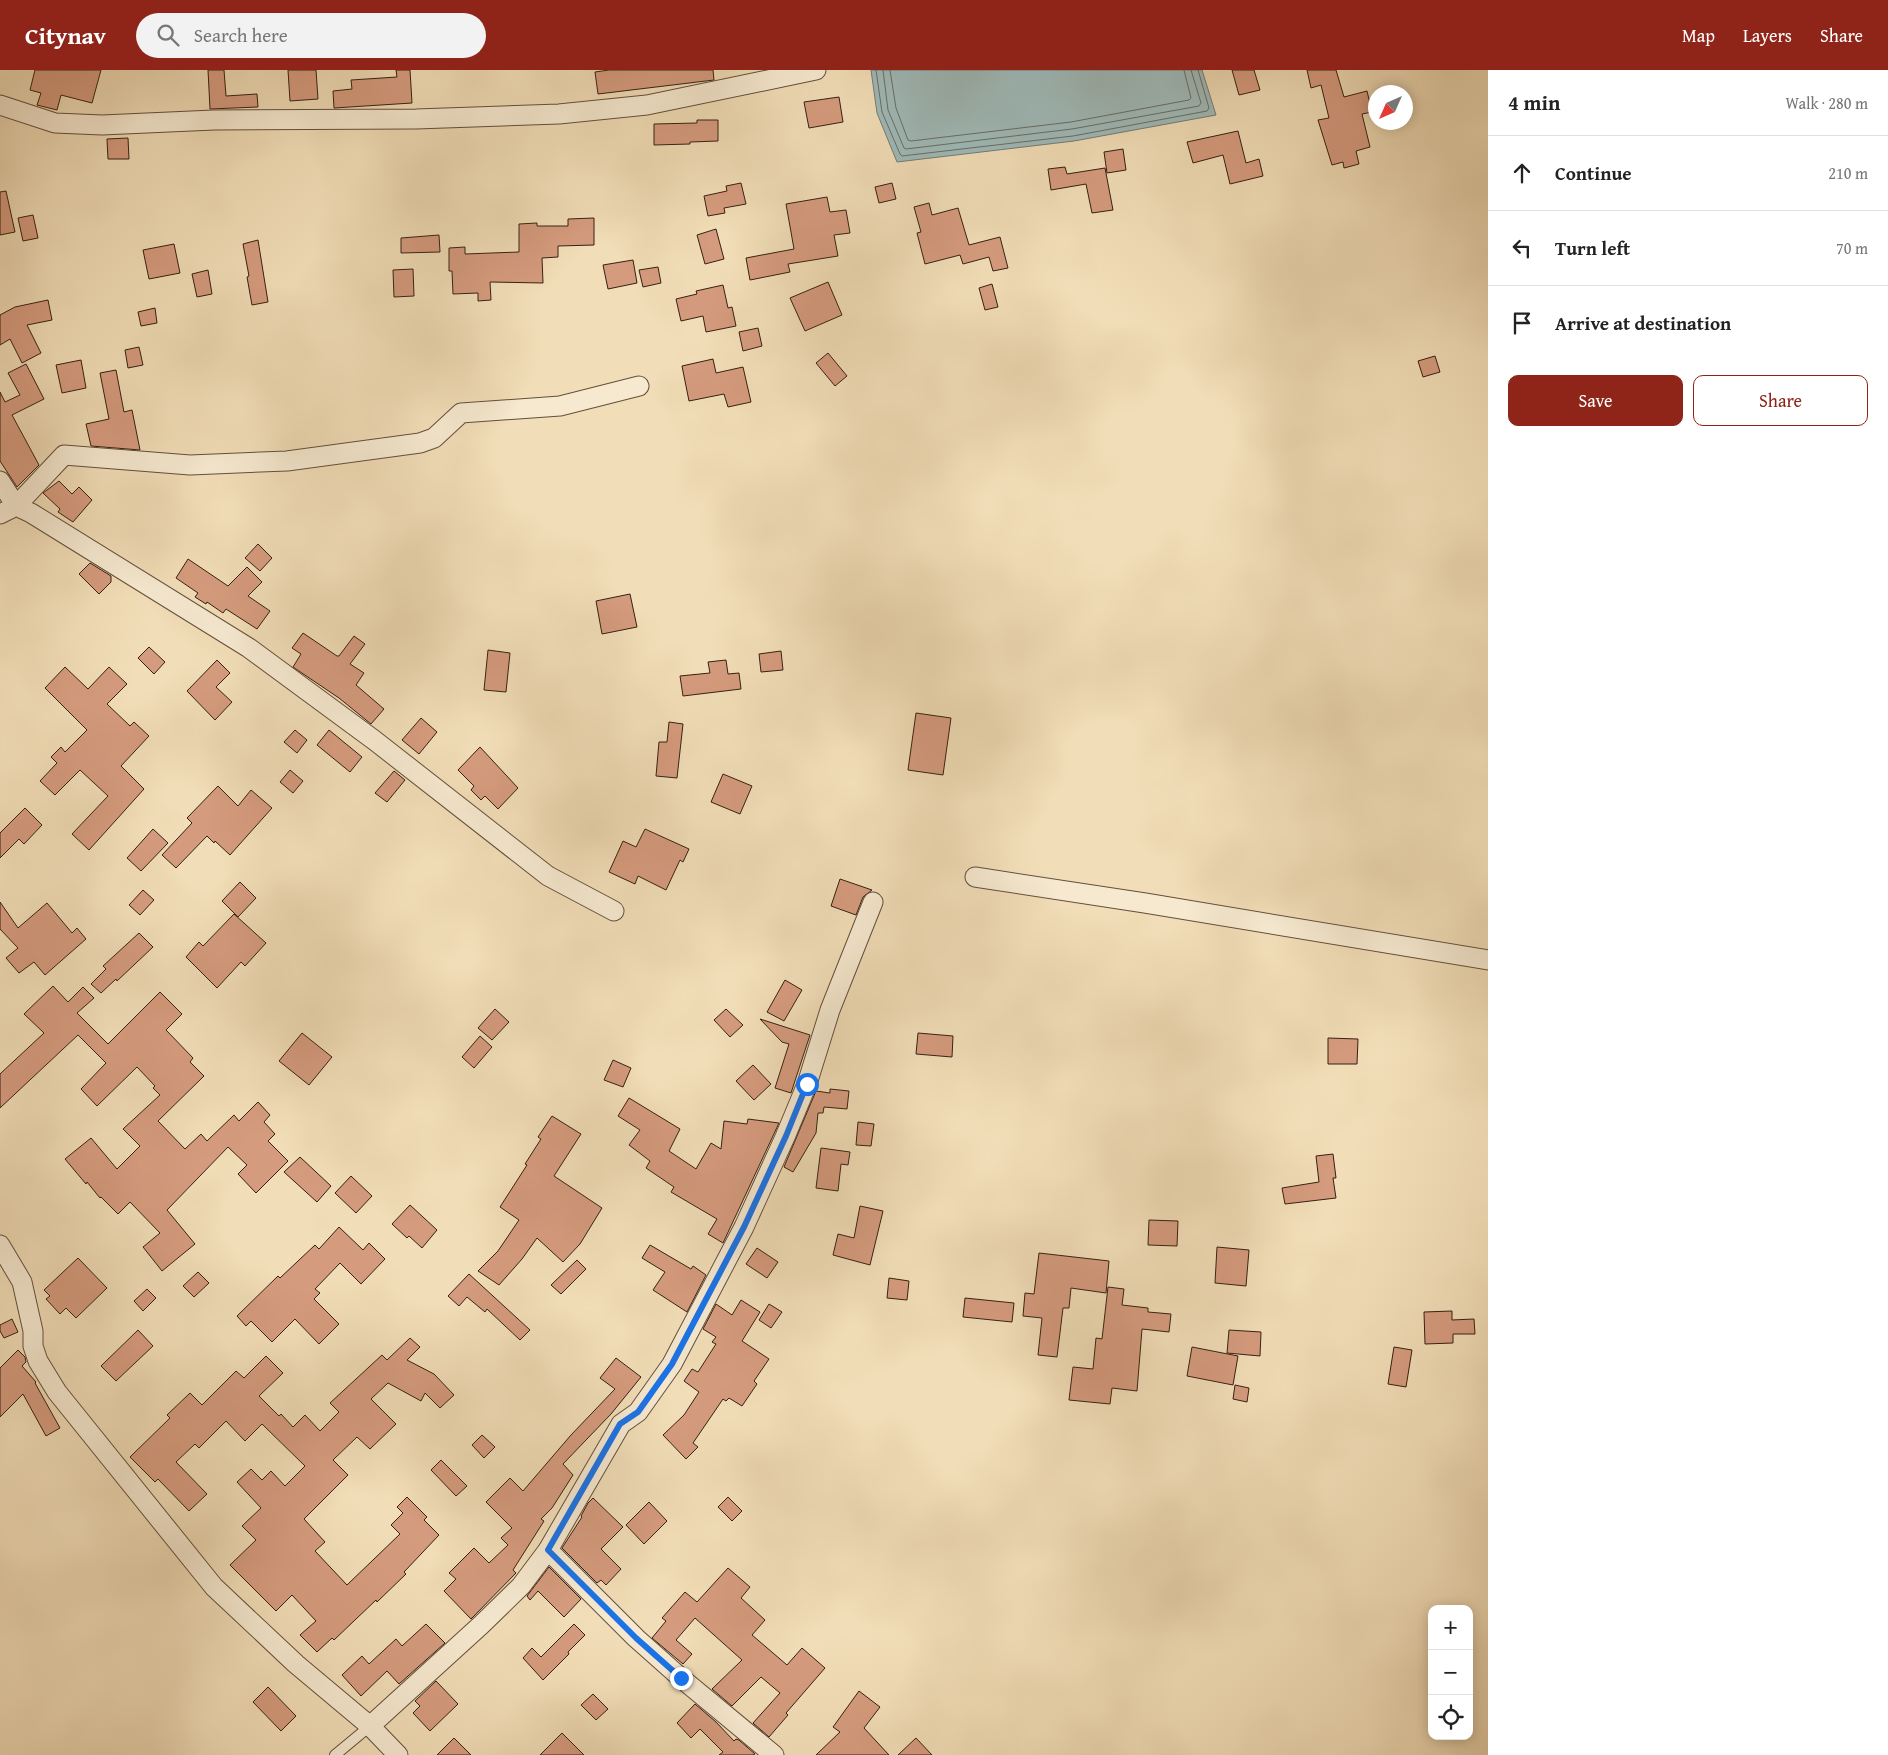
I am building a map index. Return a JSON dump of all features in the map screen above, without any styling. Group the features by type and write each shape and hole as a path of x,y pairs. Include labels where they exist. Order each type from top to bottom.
{"street":[{"path":"0,105 55,122 102,125 214,120 416,119 559,114 647,105 816,70"},
{"path":"8,510 64,455 190,465 287,461 420,444 434,438 462,413 560,406 639,386"},
{"path":"0,481 8,510"},
{"path":"8,510 31,513 249,648 374,740 548,876 614,911"},
{"path":"976,877 1146,903 1488,960"},
{"path":"370,1726 522,1586 548,1550 620,1424 638,1412 672,1364 744,1227 786,1136 807,1084 830,1010 873,902"},
{"path":"0,1246 22,1282 33,1331 33,1346 38,1362 57,1392 214,1586 296,1664 370,1726 398,1755"},
{"path":"548,1550 636,1638 774,1755"}],"lane":[{"path":"336,1755 370,1726"}],"water":[{"path":"871,70 1202,70 1216,115 1074,141 897,162 877,113"}],"building":[{"path":"35,70 101,70 92,103 61,95 57,110 37,105 41,93 30,90"},
{"path":"208,70 224,70 226,96 257,94 258,107 210,109"},
{"path":"288,70 316,70 318,99 290,101"},
{"path":"396,70 410,70 412,103 334,108 333,91 352,89 351,80 397,77"},
{"path":"609,70 713,70 714,80 598,94 595,72"},
{"path":"1232,70 1254,70 1260,90 1239,95"},
{"path":"1307,70 1336,70 1344,97 1367,91 1368,113 1362,114 1370,147 1356,151 1359,164 1344,168 1343,162 1332,165 1318,120 1329,118 1321,85 1311,88"},
{"path":"839,97 843,122 809,128 804,102"},
{"path":"697,120 718,120 718,141 654,145 654,124 697,123"},
{"path":"1238,131 1246,163 1259,159 1263,176 1230,184 1223,155 1193,163 1187,142"},
{"path":"128,138 129,159 108,159 107,139"},
{"path":"1123,149 1126,170 1107,173 1104,152"},
{"path":"1065,167 1067,174 1105,168 1113,210 1092,213 1086,184 1051,190 1048,169"},
{"path":"741,183 746,204 724,208 725,213 708,216 704,196 727,191 726,186"},
{"path":"892,183 896,199 879,203 875,187"},
{"path":"6,191 15,232 0,235 0,192"},
{"path":"827,197 830,212 846,210 850,233 834,235 838,256 788,264 790,272 750,280 746,258 794,249 786,204"},
{"path":"929,203 932,215 958,208 969,245 1000,237 1008,268 993,271 989,257 963,264 960,255 925,264 917,233 921,232 914,207"},
{"path":"33,215 38,238 23,241 18,218"},
{"path":"594,218 594,245 558,246 558,257 542,258 543,283 490,282 491,300 478,301 478,293 453,294 452,271 449,271 449,248 465,247 465,254 519,252 519,224 537,223 537,226 568,226 568,219"},
{"path":"716,229 724,259 705,264 697,235"},
{"path":"439,235 440,252 401,253 401,238"},
{"path":"258,240 268,302 252,305 243,244"},
{"path":"174,244 180,273 149,279 143,250"},
{"path":"633,260 637,283 608,289 603,265"},
{"path":"658,267 661,283 643,287 639,270"},
{"path":"413,269 414,296 394,297 393,270"},
{"path":"208,270 212,294 197,297 192,274"},
{"path":"828,282 842,315 805,331 790,298"},
{"path":"992,284 998,307 985,310 979,288"},
{"path":"723,285 728,308 732,307 736,326 706,332 703,316 681,321 676,299 697,294 696,291"},
{"path":"48,300 52,320 27,325 41,353 22,363 10,339 0,345 0,315 15,307"},
{"path":"155,308 157,323 141,326 138,312"},
{"path":"758,328 762,346 743,351 739,332"},
{"path":"139,347 143,365 128,368 125,350"},
{"path":"828,353 847,376 835,386 816,363"},
{"path":"1435,356 1440,372 1423,377 1418,361"},
{"path":"713,359 716,373 743,367 751,402 728,407 724,394 689,401 682,366"},
{"path":"81,360 86,388 62,393 56,365"},
{"path":"26,364 44,399 12,415 39,465 17,487 0,461 0,392 5,402 20,395 8,373"},
{"path":"116,370 124,412 132,410 140,450 91,446 86,424 109,419 100,373"},
{"path":"59,481 72,494 79,487 92,500 73,522 58,512 60,509 43,493"},
{"path":"258,544 272,558 260,571 245,558"},
{"path":"188,559 228,586 247,567 262,582 248,596 270,611 257,629 226,609 223,613 207,602 206,604 195,597 198,593 176,578"},
{"path":"90,563 111,576 111,582 99,594 79,574"},
{"path":"630,594 637,627 602,634 596,601"},
{"path":"303,633 337,656 339,656 354,636 365,644 350,664 364,673 356,685 384,709 371,724 339,698 293,667 301,654 292,648"},
{"path":"149,647 165,662 154,674 138,658"},
{"path":"488,650 510,653 506,692 484,690"},
{"path":"781,651 783,670 761,672 759,654"},
{"path":"217,660 230,673 216,687 232,702 215,720 187,691"},
{"path":"726,660 728,674 739,673 741,689 683,696 680,676 710,673 708,662"},
{"path":"65,667 88,689 109,667 127,684 107,704 130,726 134,722 149,736 121,766 144,789 89,850 72,834 108,796 80,770 55,795 40,781 57,763 51,757 61,747 65,752 87,730 45,688"},
{"path":"916,713 951,718 943,775 908,770"},
{"path":"421,718 437,732 419,754 402,740"},
{"path":"669,722 683,724 677,778 656,776 659,742 667,742"},
{"path":"295,730 307,740 297,753 284,742"},
{"path":"329,730 362,757 350,772 317,745"},
{"path":"480,747 518,788 498,809 485,796 481,800 471,790 474,786 458,770"},
{"path":"290,770 303,781 293,793 280,782"},
{"path":"394,771 405,780 387,802 375,793"},
{"path":"723,774 752,786 740,814 711,802"},
{"path":"218,786 238,806 251,790 272,808 230,855 207,836 176,868 162,855 192,823 187,818"},
{"path":"25,808 42,825 24,844 19,839 0,858 0,833"},
{"path":"153,829 168,843 141,871 127,858"},
{"path":"645,829 689,849 683,862 680,860 666,890 638,876 635,884 609,872 623,841 636,847"},
{"path":"840,879 872,890 863,897 856,915 831,906"},
{"path":"240,882 256,898 238,917 222,901"},
{"path":"143,890 154,900 140,915 129,905"},
{"path":"0,902 18,928 47,903 72,933 77,928 86,939 45,975 34,962 19,973 6,958 18,948 0,929"},
{"path":"234,914 266,943 245,966 241,962 217,988 186,957 199,942 203,946"},
{"path":"139,933 153,947 117,981 116,979 101,993 91,984 106,969 103,966"},
{"path":"785,980 802,990 784,1021 767,1012"},
{"path":"53,986 68,1002 83,987 94,998 77,1013 108,1044 160,992 182,1014 166,1030 193,1058 190,1062 204,1076 158,1121 185,1149 201,1134 207,1141 234,1115 239,1121 258,1102 270,1115 264,1122 275,1134 268,1141 288,1161 256,1193 238,1174 247,1165 228,1147 167,1210 195,1244 162,1271 143,1247 160,1233 130,1202 118,1214 100,1198 87,1182 86,1184 65,1159 91,1138 117,1169 140,1146 123,1129 160,1095 153,1088 155,1086 137,1067 97,1106 81,1089 106,1063 78,1035 0,1108 0,1074 44,1033 24,1014"},
{"path":"495,1009 509,1022 492,1040 478,1028"},
{"path":"726,1009 743,1025 730,1037 714,1020"},
{"path":"760,1019 810,1035 791,1093 775,1088 789,1044 782,1042"},
{"path":"302,1033 332,1057 309,1085 279,1061"},
{"path":"918,1033 953,1036 952,1057 916,1054"},
{"path":"480,1036 492,1047 474,1068 462,1057"},
{"path":"1328,1038 1358,1039 1357,1064 1328,1064"},
{"path":"613,1060 631,1068 623,1087 604,1080"},
{"path":"753,1065 771,1084 754,1100 736,1081"},
{"path":"830,1089 849,1091 847,1109 824,1107 823,1113 818,1113 816,1133 793,1172 784,1167 816,1091 830,1093"},
{"path":"629,1098 680,1129 669,1151 696,1169 711,1143 721,1149 724,1121 747,1124 748,1119 779,1123 723,1243 708,1234 717,1219 671,1192 674,1187 646,1168 650,1161 629,1145 640,1130 618,1116"},
{"path":"552,1116 581,1134 554,1176 602,1208 580,1244 563,1262 537,1238 522,1259 499,1285 478,1271 498,1251 519,1220 500,1207 527,1165 525,1164 541,1139 538,1137"},
{"path":"858,1122 874,1124 871,1146 856,1145"},
{"path":"821,1148 850,1152 848,1165 841,1164 838,1191 816,1188"},
{"path":"1333,1154 1336,1178 1333,1178 1336,1198 1285,1204 1282,1188 1319,1182 1316,1156"},
{"path":"300,1157 331,1186 317,1202 284,1172"},
{"path":"351,1176 372,1196 356,1213 335,1193"},
{"path":"410,1205 437,1230 422,1248 409,1236 407,1238 392,1224"},
{"path":"860,1206 883,1211 870,1265 833,1255 838,1234 854,1238"},
{"path":"1149,1220 1178,1221 1177,1246 1148,1245"},
{"path":"339,1227 363,1250 369,1243 385,1259 361,1284 340,1263 315,1289 320,1293 314,1299 339,1324 319,1344 295,1319 272,1342 251,1321 246,1326 237,1316 278,1276 280,1278 315,1245 319,1249"},
{"path":"650,1245 691,1269 693,1266 706,1275 687,1312 653,1290 665,1272 642,1258"},
{"path":"1217,1247 1249,1250 1246,1286 1215,1283"},
{"path":"757,1248 778,1262 767,1278 746,1264"},
{"path":"1039,1253 1109,1261 1106,1293 1071,1288 1069,1308 1063,1308 1057,1357 1038,1355 1042,1318 1023,1316 1025,1293 1034,1294"},
{"path":"78,1258 107,1288 76,1318 66,1308 60,1314 46,1299 50,1296 44,1290"},
{"path":"577,1260 586,1269 561,1294 551,1285"},
{"path":"198,1272 209,1283 194,1297 183,1286"},
{"path":"469,1274 530,1330 520,1340 487,1309 485,1312 467,1297 459,1306 448,1296"},
{"path":"889,1278 909,1281 907,1300 887,1298"},
{"path":"1108,1287 1124,1289 1122,1305 1148,1308 1148,1312 1171,1314 1169,1332 1142,1329 1137,1391 1112,1388 1110,1404 1069,1400 1073,1367 1093,1369 1096,1338 1102,1339"},
{"path":"147,1289 156,1298 143,1311 134,1301"},
{"path":"965,1298 1014,1303 1012,1322 963,1317"},
{"path":"741,1300 760,1312 742,1341 769,1359 754,1381 757,1384 742,1406 729,1398 726,1401 723,1399 693,1443 698,1447 686,1459 663,1435 684,1415 699,1392 684,1381 692,1369 698,1372 716,1344 712,1342 716,1337 703,1329 716,1304 732,1315"},
{"path":"769,1304 782,1312 771,1328 759,1320"},
{"path":"1452,1311 1452,1320 1474,1319 1475,1334 1453,1334 1453,1343 1425,1344 1424,1312"},
{"path":"12,1319 18,1332 4,1338 0,1331 0,1325"},
{"path":"138,1330 153,1346 116,1381 101,1366"},
{"path":"1229,1330 1261,1332 1260,1356 1227,1353"},
{"path":"410,1338 420,1347 407,1360 434,1374 454,1395 440,1408 425,1393 421,1401 388,1383 371,1399 396,1424 370,1449 357,1437 333,1460 348,1475 304,1519 325,1542 315,1551 347,1585 400,1534 391,1525 403,1513 397,1507 407,1497 427,1517 424,1520 439,1535 404,1572 406,1574 377,1602 376,1600 334,1640 332,1638 317,1652 300,1635 316,1621 292,1595 276,1611 230,1565 256,1540 242,1526 261,1508 237,1482 251,1469 262,1480 271,1471 285,1486 305,1466 262,1424 245,1441 226,1421 199,1448 195,1444 176,1462 207,1494 189,1511 158,1479 155,1482 130,1457 170,1418 167,1415 190,1393 202,1405 236,1371 244,1378 266,1356 283,1373 259,1396 279,1416 281,1414 293,1427 305,1415 320,1431 339,1412 330,1403 382,1355 387,1360"},
{"path":"1192,1347 1238,1356 1233,1385 1187,1376"},
{"path":"1394,1347 1412,1350 1406,1387 1388,1384"},
{"path":"18,1350 25,1357 26,1362 22,1366 36,1382 60,1428 46,1436 23,1394 0,1417 0,1368"},
{"path":"616,1358 641,1377 611,1414 563,1464 573,1475 552,1508 541,1519 544,1521 513,1570 516,1573 471,1619 444,1591 456,1579 449,1573 474,1548 489,1563 508,1545 501,1538 512,1528 486,1502 510,1478 523,1491 571,1435 615,1389 600,1378"},
{"path":"1235,1385 1249,1388 1247,1402 1233,1399"},
{"path":"482,1435 495,1447 484,1458 472,1445"},
{"path":"441,1460 467,1486 456,1496 431,1470"},
{"path":"728,1497 742,1511 732,1521 718,1507"},
{"path":"593,1498 623,1527 601,1549 621,1569 606,1585 601,1580 597,1583 562,1548 582,1517 588,1503"},
{"path":"649,1502 667,1521 644,1544 626,1525"},
{"path":"549,1567 581,1599 564,1617 538,1591 530,1600 527,1596"},
{"path":"728,1568 750,1587 741,1598 765,1620 752,1635 787,1665 802,1648 825,1668 786,1713 788,1715 769,1737 753,1723 780,1693 761,1677 732,1706 712,1689 742,1660 695,1618 676,1640 692,1654 683,1664 652,1638 666,1621 662,1618 685,1592 697,1602"},
{"path":"426,1624 445,1643 399,1684 387,1671 361,1696 342,1675 362,1656 369,1664 396,1639 402,1646"},
{"path":"574,1624 585,1635 543,1680 523,1658 532,1648 541,1657"},
{"path":"436,1681 458,1704 430,1731 413,1713 420,1706 415,1701"},
{"path":"268,1687 296,1716 281,1731 253,1702"},
{"path":"859,1691 880,1707 864,1728 889,1755 816,1755 840,1732 833,1727"},
{"path":"593,1694 608,1709 596,1720 581,1705"},
{"path":"695,1704 734,1741 736,1739 739,1740 755,1754 719,1755 723,1752 700,1729 691,1738 677,1723"},
{"path":"562,1733 584,1755 540,1755"},
{"path":"454,1738 471,1755 437,1755"},
{"path":"916,1738 932,1755 898,1755"}],"route":[{"path":"681,1678 636,1638 548,1550 620,1424 638,1412 672,1364 757,1201 807,1084"}]}
